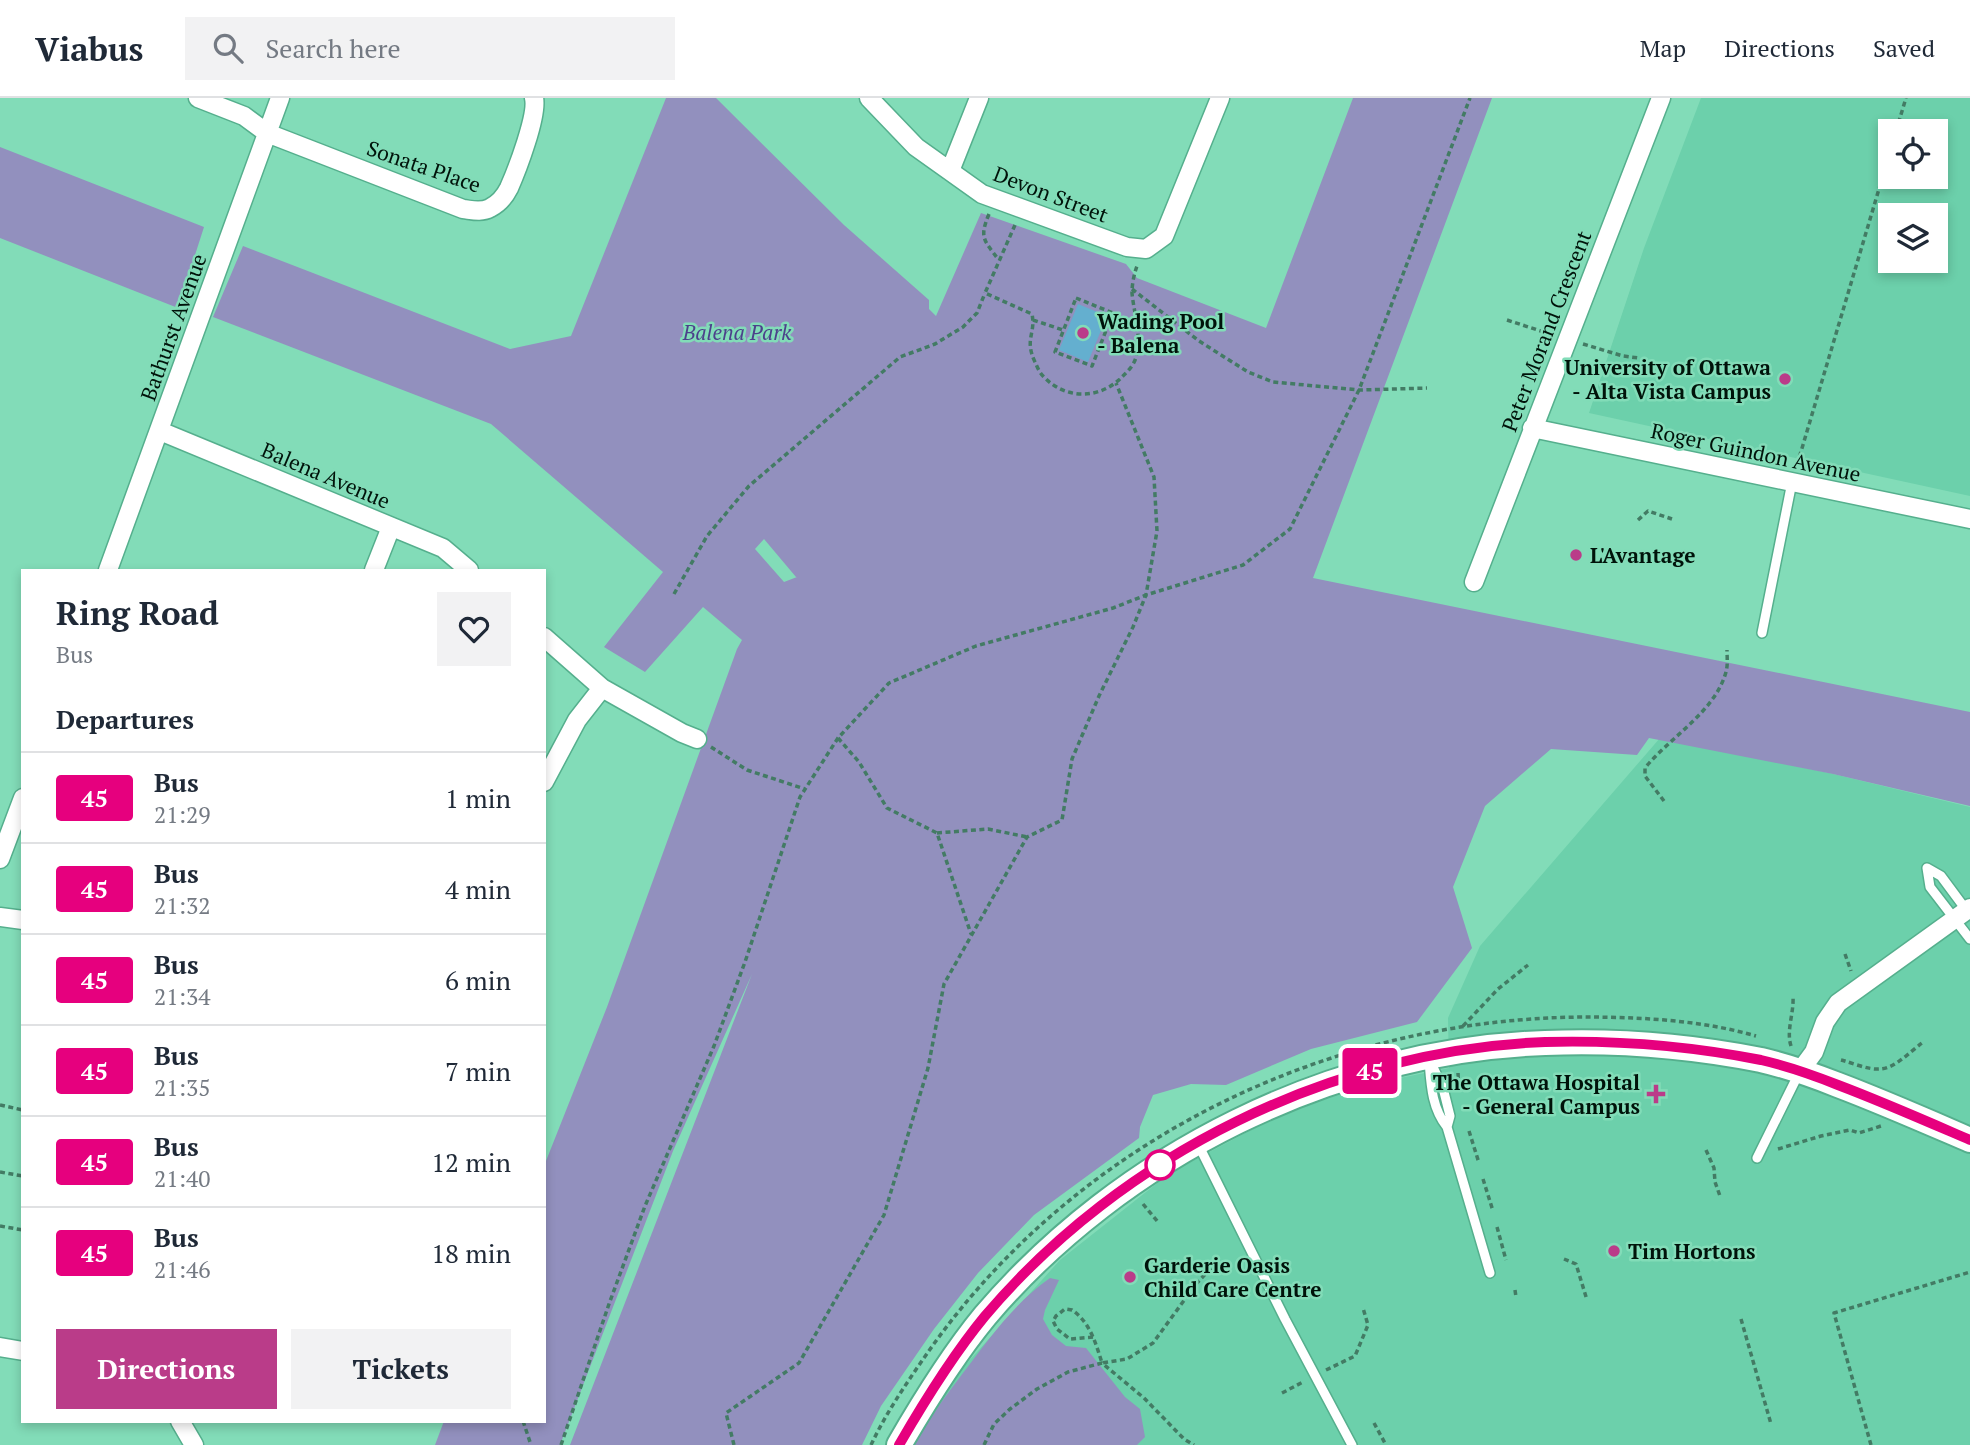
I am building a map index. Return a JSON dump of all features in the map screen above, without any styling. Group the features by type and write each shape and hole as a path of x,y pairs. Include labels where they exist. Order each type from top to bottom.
{"street":[{"path":"198,98 244,116 267,133"},
{"name":"Bathurst Avenue","path":"108,569 280,98"},
{"name":"Sonata Place","path":"267,133 463,209 481,211 500,201 508,189 534,118 534,98"},
{"name":"Devon Street","path":"869,98 916,147 982,194 1127,247 1146,249"},
{"path":"950,171 979,98"},
{"path":"1146,249 1164,236 1220,98"},
{"name":"Peter Morand Crescent","path":"1474,582 1661,98"},
{"name":"Roger Guindon Avenue","path":"1532,428 1970,519"},
{"name":"Balena Avenue","path":"160,431 443,548 468,569"},
{"path":"374,569 391,527"},
{"path":"546,639 602,688 682,733 698,739"},
{"path":"546,778 577,720 602,688"},
{"path":"0,859 21,803"},
{"path":"1800,1071 1814,1052 1825,1022 1838,1003 1965,913"},
{"path":"0,917 21,920"},
{"path":"899,1445 926,1398 965,1341 1007,1292 1052,1246 1125,1188 1197,1143 1240,1120 1342,1079 1428,1057 1493,1047 1542,1042 1628,1042 1693,1049 1764,1061 1800,1071 1870,1097 1970,1140"},
{"path":"0,1347 21,1351"},
{"path":"181,1423 194,1445"}],"lane":[{"path":"1762,633 1792,482"},
{"path":"1965,913 1930,887 1927,868 1941,876 1965,913 1970,939"},
{"path":"1428,1057 1434,1103 1447,1128 1490,1273"},
{"path":"1757,1158 1800,1071"},
{"path":"1197,1143 1352,1445"}],"path":[{"path":"561,1445 645,1206 715,1046 804,789 838,738 889,683 976,646 1113,608 1243,565 1290,528 1359,390 1470,98"},
{"path":"1900,119 1906,98"},
{"path":"1792,482 1879,189"},
{"path":"995,199 982,230 985,242 998,259"},
{"path":"674,594 707,536 749,486 900,357 935,344 963,327 976,313 1022,209"},
{"path":"985,293 1032,314 1029,346 1042,375 1067,393 1080,395 1104,390 1116,383 1135,360 1139,342 1132,289 1136,267 1146,249"},
{"path":"1132,289 1199,341 1248,372 1273,382 1359,390 1427,388"},
{"path":"1076,298 1113,313 1092,366 1055,352 1063,330 1076,298"},
{"path":"1033,320 1063,330"},
{"path":"1507,320 1567,340 1639,358"},
{"path":"734,1445 726,1413 799,1363 884,1215 928,1068 944,984 1027,837 1062,820 1072,759 1098,696 1146,595 1157,531 1154,477 1116,383"},
{"path":"1638,520 1648,511 1672,519"},
{"path":"1664,801 1645,776 1645,768 1691,723 1718,691 1727,670 1727,650"},
{"path":"838,738 859,762 887,808 937,833 988,829 1027,837"},
{"path":"698,739 747,770 804,789"},
{"path":"937,833 971,934"},
{"path":"1845,954 1853,976"},
{"path":"1462,1027 1498,989 1528,965"},
{"path":"1784,1044 1794,1045 1788,1038 1794,1009 1793,997"},
{"path":"871,1445 909,1379 940,1334 981,1284 1041,1224 1116,1165 1186,1120 1236,1095 1349,1051 1462,1027 1512,1020 1598,1017 1695,1024 1763,1038"},
{"path":"1841,1060 1883,1069 1922,1042"},
{"path":"1458,1071 1460,1097"},
{"path":"0,1105 21,1110"},
{"path":"1779,1149 1821,1136 1850,1130 1859,1133 1883,1126"},
{"path":"1469,1131 1479,1163"},
{"path":"1706,1150 1714,1168 1720,1196"},
{"path":"0,1172 21,1176"},
{"path":"1483,1179 1493,1211"},
{"path":"1139,1199 1158,1222"},
{"path":"0,1226 21,1230"},
{"path":"1497,1227 1506,1260"},
{"path":"1564,1259 1576,1264 1587,1300"},
{"path":"984,1445 994,1424 1037,1389 1068,1372 1127,1359 1153,1343 1196,1284 1212,1267"},
{"path":"1871,1445 1834,1313 1970,1272"},
{"path":"1514,1290 1516,1297"},
{"path":"1325,1371 1356,1356 1368,1325 1363,1308"},
{"path":"1093,1337 1070,1339 1057,1329 1054,1321 1065,1309 1077,1314 1093,1337 1102,1363 1144,1398 1184,1439 1194,1445"},
{"path":"1741,1319 1771,1424"},
{"path":"1282,1393 1304,1381"},
{"path":"524,1423 531,1445"},
{"path":"1374,1423 1386,1445"}],"shaded area":[{"path":"1701,98 1970,98 1970,496 1589,413 1644,248"},
{"name":"Wading Pool - Balena","path":"1078,304 1107,316 1088,362 1059,350"},
{"name":"The Ottawa Hospital - General Campus","path":"1660,738 1829,773 1970,807 1970,1445 914,1445 959,1372 1060,1260 1170,1173 1291,1109 1395,1079 1449,1068 1448,1018 1480,946"}],"green space":[{"name":"Balena Park","path":"666,98 716,98 844,225 929,300 929,309 936,316 981,213 1126,264 1137,278 1266,328 1353,98 1492,98 1313,578 1970,712 1970,806 1833,774 1649,738 1637,755 1551,749 1485,806 1453,887 1472,948 1417,1022 1311,1049 1226,1085 1191,1084 1153,1095 1140,1127 1139,1138 1034,1215 978,1273 934,1329 881,1406 862,1445 570,1445 752,974 673,1151 560,1445 435,1445 443,1423 546,1423 546,1161 607,1007 742,640 703,607 645,672 604,647 663,572 491,424 213,317 243,246 510,349 571,336","holes":["764,539 797,577 784,582 755,549"]},
{"path":"0,147 204,227 178,308 0,238"},
{"path":"1050,1278 1059,1280 1043,1319 1052,1335 1066,1346 1086,1348 1125,1397 1140,1409 1145,1437 1137,1445 914,1445 937,1408 992,1335 1025,1299"}],"bus line":[{"name":"45","path":"899,1445 926,1398 985,1316 1052,1246 1088,1216 1158,1166 1240,1120 1342,1079 1428,1057 1505,1045 1628,1042 1693,1049 1764,1061 1800,1071 1870,1097 1970,1140"}],"place":[{"name":"Wading Pool - Balena","path":"1083,333"},
{"name":"University of Ottawa - Alta Vista Campus","path":"1785,379"},
{"name":"L'Avantage","path":"1576,555"},
{"name":"The Ottawa Hospital - General Campus","path":"1656,1094"},
{"name":"Tim Hortons","path":"1614,1251"},
{"name":"Garderie Oasis Child Care Centre","path":"1130,1277"}]}
